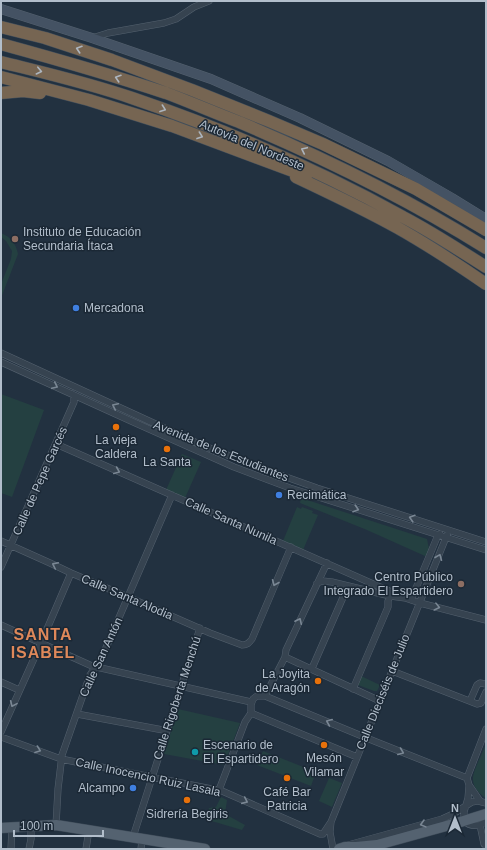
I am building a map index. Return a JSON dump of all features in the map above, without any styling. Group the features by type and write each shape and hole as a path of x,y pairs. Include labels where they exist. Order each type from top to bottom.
{"highway":[{"path":"1,27 45,38 112,60 269,121 323,144 416,189 486,230"},
{"name":"Autovía del Nordeste","path":"1,44 55,59 167,94 246,125 336,165 402,199 486,248"},
{"name":"Autovía del Nordeste","path":"1,62 131,97 217,129 349,188 404,217 486,267"},
{"path":"1,78 89,100 172,126 308,177 392,218 486,274"},
{"path":"1,93 33,92 78,101 89,100"},
{"path":"238,109 321,148 409,195 449,218 462,234"},
{"path":"246,153 346,201 398,228 448,258 486,284"}],"main road":[{"path":"1,9 92,38 211,79 300,118 388,161 486,218"},
{"path":"342,848 372,847 486,814"},
{"path":"1,828 56,825 89,830 139,842 205,849"}],"street":[{"path":"92,38 108,33 164,23 176,19 209,1"},
{"name":"Avenida de los Estudiantes","path":"1,353 197,443 258,467 331,493 486,542"},
{"name":"Avenida de los Estudiantes","path":"1,362 234,467 290,488 486,550"},
{"name":"Calle de Pepe Garcés","path":"1,567 74,402 74,396 72,394"},
{"name":"Calle Santa Nunila","path":"56,444 408,599"},
{"name":"Calle San Antón","path":"56,825 57,795 61,759 76,714 90,675 102,657 172,495"},
{"path":"408,599 438,535 449,530"},
{"path":"446,538 449,530"},
{"name":"Calle Dieciséis de Julio","path":"333,849 330,832 331,822 446,538"},
{"name":"Calle Santa Alodia","path":"1,541 172,617 238,644 245,645 252,639 291,547"},
{"path":"265,696 285,657 286,650 327,563"},
{"path":"1,732 71,573"},
{"path":"317,583 326,581 408,599 486,620"},
{"path":"310,669 313,666 348,586"},
{"path":"353,688 388,607 390,596"},
{"path":"1,625 96,667 251,702"},
{"name":"Calle Rigoberta Menchú","path":"139,842 152,776 200,628"},
{"path":"285,657 380,701"},
{"path":"392,671 477,704 481,704 486,692"},
{"path":"1,682 19,690"},
{"path":"470,701 477,685 486,684"},
{"path":"219,790 251,712 251,702 255,697 265,696 468,781 484,802"},
{"path":"251,712 357,757"},
{"path":"76,714 163,730"},
{"path":"484,845 483,823 471,825 467,824 464,821 463,815 468,798 468,781 486,729"},
{"name":"Calle Inocencio Ruiz Lasala","path":"1,737 61,759 219,790 320,834 324,833 331,822"},
{"path":"342,848 356,842 454,814 472,802 484,802"},
{"path":"29,849 31,826"},
{"path":"11,849 12,827"},
{"path":"86,849 89,830"}],"green space":[{"path":"1,233 12,241 18,254 1,298 1,284 11,259 12,251 6,241 1,237"},
{"path":"1,394 44,410 12,497 1,493"},
{"path":"182,454 201,462 185,498 166,490"},
{"path":"301,498 427,539 430,554 425,556 367,530 300,503"},
{"path":"297,507 301,509 302,507 313,511 312,513 318,515 303,550 283,541"},
{"path":"361,676 380,685 377,691 358,685"},
{"path":"178,709 240,723 224,765 164,754"},
{"path":"486,744 486,798 476,789 473,777"},
{"path":"263,751 316,772 311,786 257,765"},
{"path":"329,778 342,783 332,807 319,801"},
{"path":"221,797 227,800 225,814 245,825 242,830 206,820 209,808 216,807"}],"place":[{"name":"Instituto de Educación Secundaria Ítaca","path":"15,239"},
{"name":"Mercadona","path":"76,308"},
{"name":"La vieja Caldera","path":"116,427"},
{"name":"La Santa","path":"167,449"},
{"name":"Recimática","path":"279,495"},
{"name":"Centro Público Integrado El Espartidero","path":"461,584"},
{"name":"La Joyita de Aragón","path":"318,681"},
{"name":"Mesón Vilamar","path":"324,745"},
{"name":"Escenario de El Espartidero","path":"195,752"},
{"name":"Café Bar Patricia","path":"287,778"},
{"name":"Alcampo","path":"133,788"},
{"name":"Sidrería Begiris","path":"187,800"}],"district":[{"name":"SANTA ISABEL","path":"43,643"}]}
